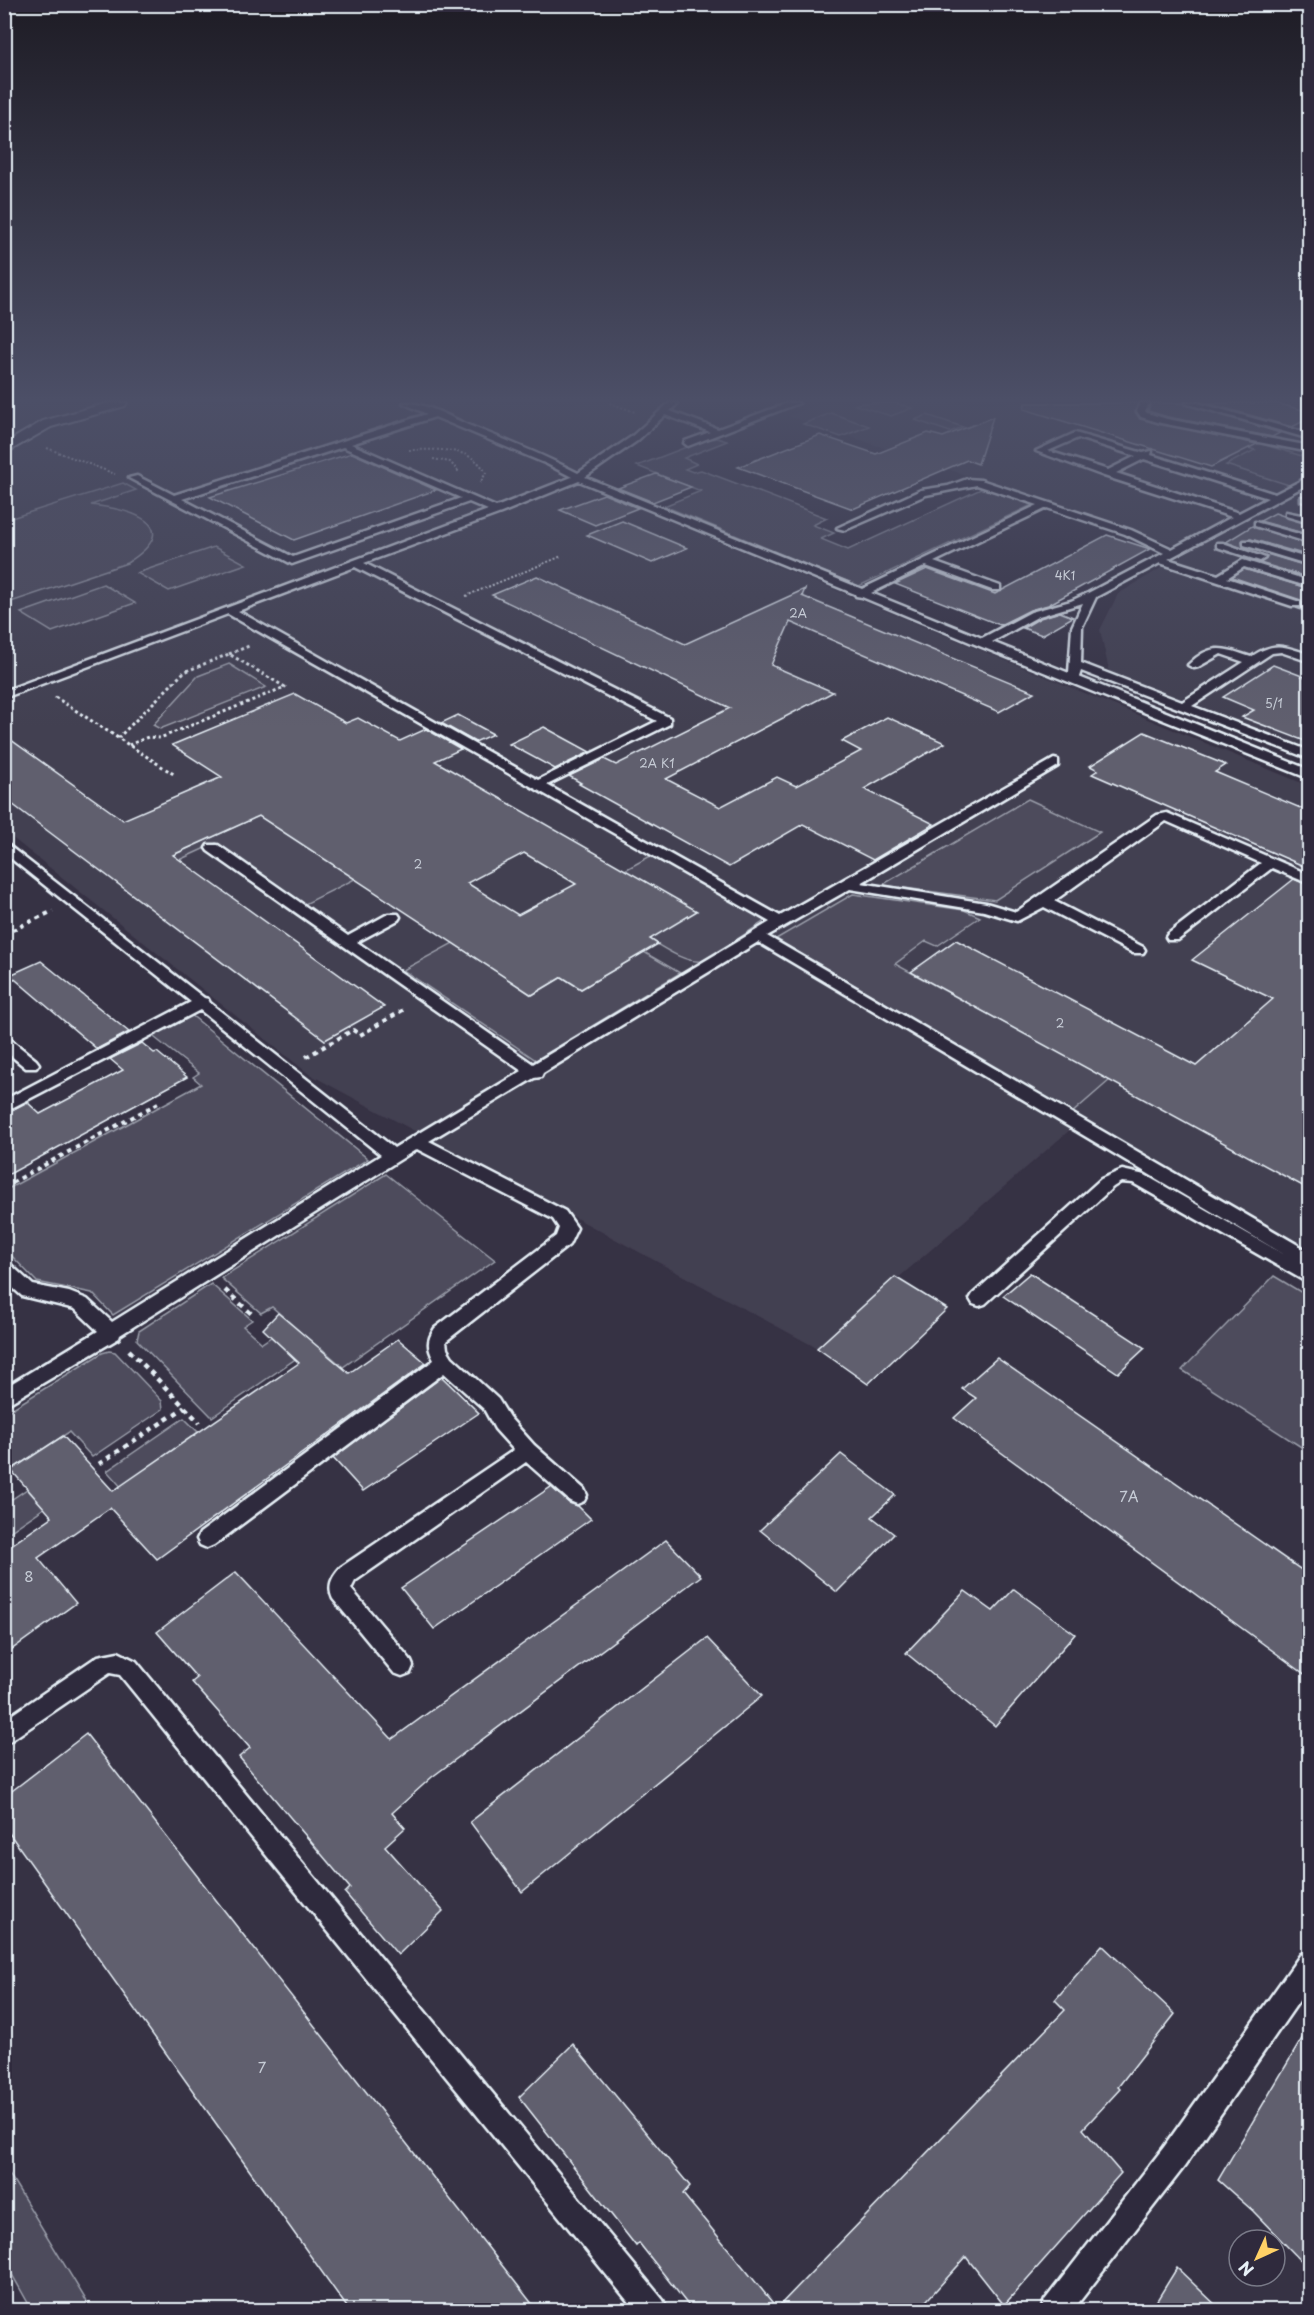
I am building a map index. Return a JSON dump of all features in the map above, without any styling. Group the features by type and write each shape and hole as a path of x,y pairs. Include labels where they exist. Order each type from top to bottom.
{"lane":[{"path":"196,511 290,561 297,561 434,511"},
{"path":"4,695 498,511"},
{"path":"660,511 1310,775"},
{"path":"842,528 881,511"},
{"path":"860,594 1034,511"},
{"path":"1064,511 1128,532 1152,545 1172,552"},
{"path":"1223,511 1239,516"},
{"path":"981,642 1035,614 1075,603 1092,595 1248,511"},
{"path":"1293,511 1310,520"},
{"path":"1271,518 1310,530"},
{"path":"1258,524 1310,540"},
{"path":"1246,531 1310,551"},
{"path":"1231,538 1310,562"},
{"path":"352,541 381,555"},
{"path":"1220,545 1310,574"},
{"path":"1158,559 1296,604"},
{"path":"926,563 996,588"},
{"path":"1219,579 1243,563 1310,584"},
{"path":"358,564 666,721 538,785"},
{"path":"1231,570 1310,596"},
{"path":"1075,680 1077,627 1092,595"},
{"path":"230,611 780,922"},
{"path":"1184,706 1269,650 1276,648 1310,659"},
{"path":"1194,665 1220,650 1252,661"},
{"path":"1075,665 1310,755"},
{"path":"4,1398 112,1333 393,1156 780,922 848,885 1054,763"},
{"path":"848,885 986,907 1012,916 1022,915 1162,818 1172,819 1310,880"},
{"path":"4,846 203,1002 393,1156"},
{"path":"213,848 535,1072"},
{"path":"1173,937 1270,863"},
{"path":"1044,901 1138,950"},
{"path":"347,942 393,917"},
{"path":"758,936 1310,1261"},
{"path":"4,1107 203,1002"},
{"path":"5,1042 31,1064"},
{"path":"417,1142 559,1215 568,1228 563,1240 442,1333 437,1340 438,1350 445,1362 490,1404 502,1423 527,1451 578,1495"},
{"path":"980,1299 1107,1183 1114,1178 1126,1175 1139,1179 1310,1277"},
{"path":"4,1269 28,1291 69,1299 81,1304 112,1333"},
{"path":"207,1539 445,1362"},
{"path":"402,1666 340,1592 341,1582 527,1451"},
{"path":"4,1734 106,1663 118,1662 129,1668 652,2310"},
{"path":"1055,2310 1174,2157 1310,1963"}],"path":[{"path":"440,606 562,556"},
{"path":"118,738 184,672 229,654 285,687 160,738 148,737 129,745"},
{"path":"34,684 175,775"},
{"path":"4,933 75,901"},
{"path":"285,1069 353,1030 360,1035 427,997"},
{"path":"4,1187 162,1101"},
{"path":"207,1273 254,1316"},
{"path":"112,1333 200,1423"},
{"path":"99,1464 185,1407"}],"shaded area":[{"path":"4,511 645,511 1309,786 1309,1266 1071,1129 817,1348 309,1074 5,832"},
{"path":"34,511 124,511 146,521 153,529 153,538 145,549 127,563 5,604 5,520"},
{"path":"676,511 809,511 827,518 813,525 834,533 821,539 848,550 933,511 1019,511 859,586"},
{"path":"1074,511 1309,511 1309,758 1111,679 1100,630 1118,594 1191,550"},
{"path":"214,547 246,564 169,591 137,573"},
{"path":"103,584 135,603 52,632 21,613"},
{"path":"229,664 266,687 160,729 153,725 198,676"},
{"path":"1028,799 1100,832 995,900 882,885"},
{"path":"259,816 355,879 305,904 216,843 179,860 173,855"},
{"path":"654,854 766,920 706,960 690,960 662,947 639,933 625,870"},
{"path":"853,894 964,910 980,917 937,946 926,941 895,964 1110,1080 1072,1113 776,939"},
{"path":"453,943 532,995 562,977 581,989 644,952 680,973 536,1060 403,970"},
{"path":"190,1014 368,1159 113,1315 92,1293 37,1282 5,1249 4,1191 201,1084 193,1077 199,1073 150,1034"},
{"path":"386,1174 495,1260 343,1367 321,1348 311,1355 307,1351 212,1417 137,1340 139,1331 211,1284 252,1320 243,1326 262,1343 271,1337 287,1351 306,1337 272,1307 261,1313 221,1278"},
{"path":"1274,1276 1309,1297 1309,1452 1182,1370"},
{"path":"115,1352 162,1401 163,1409 92,1457 69,1432 11,1470 5,1466 5,1413 102,1353"},
{"path":"184,1418 198,1432 147,1468 147,1516 107,1471"},
{"path":"27,1489 44,1508 5,1535 5,1504"},
{"path":"4,2167 92,2310 32,2310 5,2262"}],"building":[{"path":"237,511 376,511 294,540"},
{"path":"562,511 630,511 595,525"},
{"path":"1275,513 1310,525 1310,535 1260,521"},
{"path":"622,521 687,548 652,563 587,535"},
{"path":"1252,526 1310,545 1310,556 1251,539 1242,541 1243,547 1310,567 1310,578 1260,563 1267,557 1226,542"},
{"path":"1107,535 1150,549 1048,605 1030,610 1000,625 895,584 927,569 995,594"},
{"path":"1244,569 1310,589 1310,613 1296,608 1302,608 1301,600 1232,577"},
{"path":"537,576 685,644 805,589 802,596 1034,692 999,712 790,622 771,665 833,692 666,779 720,807 777,777 796,786 861,751 842,741 887,717 945,743 864,789 934,824 873,860 803,824 729,867 579,784 581,783 569,776 604,759 616,765 730,708 492,595"},
{"path":"1060,612 1073,617 1042,635 1023,628 1040,618"},
{"path":"1273,665 1310,679 1310,743 1242,717 1254,710 1223,697"},
{"path":"295,694 346,723 358,718 400,741 426,729 461,749 435,761 697,911 650,939 658,944 581,989 562,977 532,995 259,816 173,855 384,1007 325,1040 4,798 4,735 123,820 222,777 172,745","holes":["524,853 576,884 518,915 467,883"]},
{"path":"458,715 493,734 475,742 441,723"},
{"path":"544,727 590,752 555,769 509,744"},
{"path":"1144,732 1226,765 1215,772 1310,812 1310,872 1305,870 1308,868 1092,774 1098,770 1090,766"},
{"path":"1294,879 1310,886 1310,1190 911,972 956,940 1196,1066 1273,999 1192,960"},
{"path":"41,961 129,1032 97,1049 10,975"},
{"path":"142,1043 154,1053 157,1052 187,1077 4,1177 4,1114 27,1102 40,1114 123,1070 110,1059"},
{"path":"1030,1273 1145,1348 1118,1373 1003,1296"},
{"path":"895,1277 947,1309 868,1384 817,1348"},
{"path":"278,1313 349,1373 398,1339 426,1363 157,1559 110,1508 38,1558 76,1603 4,1655 4,1550 52,1517 11,1470 63,1436 113,1491 299,1363 263,1329"},
{"path":"997,1358 1310,1576 1310,1678 954,1418 976,1398 962,1389"},
{"path":"442,1377 479,1413 363,1491 333,1458"},
{"path":"841,1454 895,1495 872,1517 894,1534 837,1592 760,1530"},
{"path":"551,1487 569,1503 578,1506 591,1519 434,1629 401,1588"},
{"path":"666,1540 701,1576 432,1777 392,1813 405,1828 385,1846 443,1911 398,1955 345,1893 350,1888 239,1757 250,1748 192,1682 197,1678 157,1632 236,1572 392,1739"},
{"path":"1014,1589 1075,1634 995,1726 906,1653 965,1591 993,1611"},
{"path":"707,1638 762,1696 522,1892 470,1822"},
{"path":"86,1734 537,2310 349,2310 4,1826 4,1797"},
{"path":"1102,1945 1175,2014 1118,2087 1120,2089 1083,2129 1121,2173 1004,2305 966,2257 918,2310 692,2310 639,2243 636,2246 519,2097 573,2044 690,2186 683,2194 777,2308 1065,2010 1055,2000"},
{"path":"1310,2025 1310,2270 1287,2246 1287,2228 1269,2228 1218,2180"},
{"path":"1177,2268 1221,2310 1151,2310"}]}
